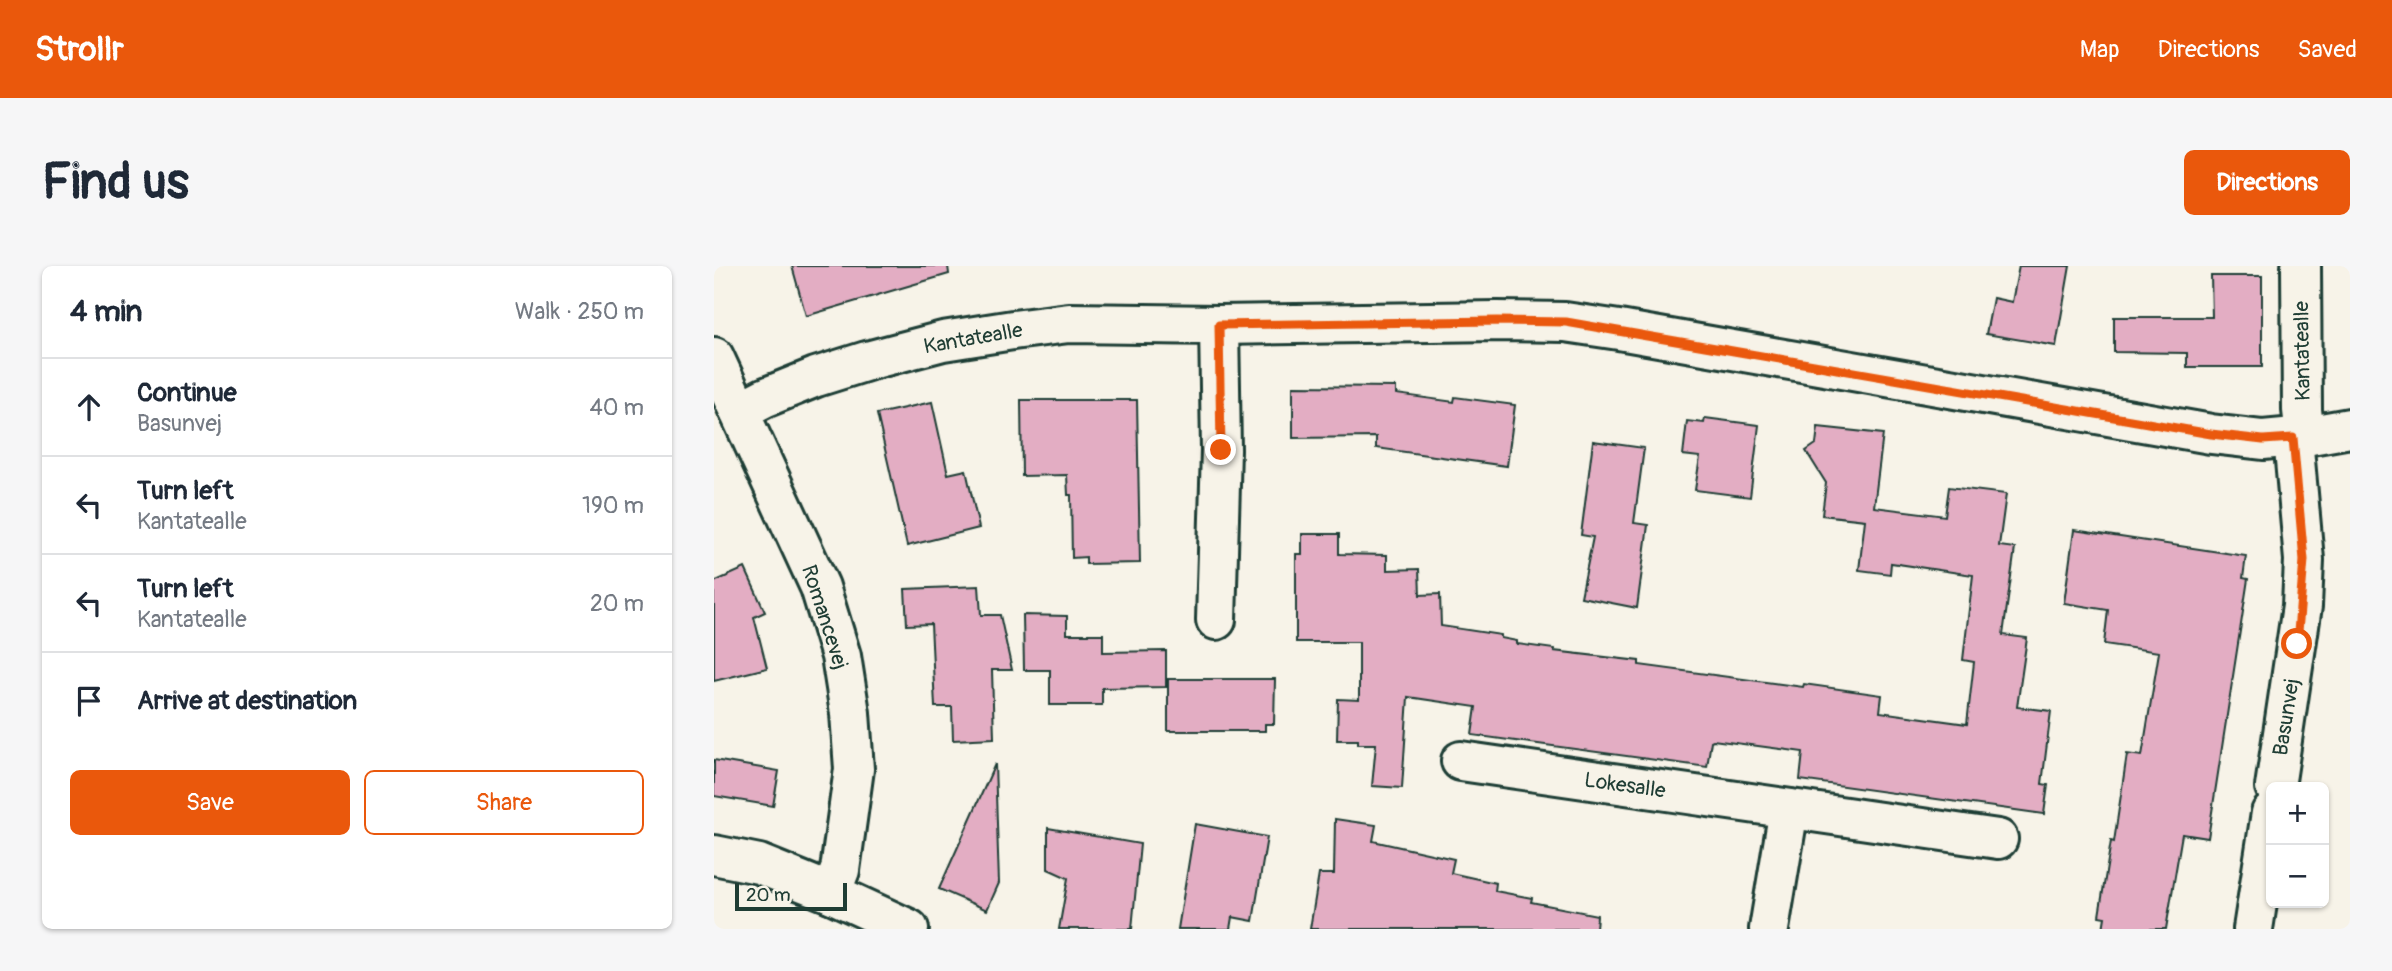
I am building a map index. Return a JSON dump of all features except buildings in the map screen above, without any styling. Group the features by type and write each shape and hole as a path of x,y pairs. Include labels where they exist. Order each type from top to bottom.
{"street":[{"name":"Kantatealle","path":"2299,437 2302,410 2301,266"},
{"name":"Kantatealle","path":"739,411 816,377 867,360 943,341 1069,323 1219,325 1497,321 1566,322 2198,432 2263,440 2350,428"},
{"path":"1216,620 1221,450 1219,325"},
{"name":"Romancevej","path":"714,357 820,587 841,656 850,713 854,769 840,870 831,893"},
{"name":"Basunvej","path":"2276,782 2302,606 2304,560 2299,437"},
{"name":"Lokesalle","path":"1461,761 1998,839"},
{"path":"1769,929 1788,809"},
{"path":"2253,929 2266,845"},
{"path":"714,855 759,864 909,929"}],"route":[{"path":"1221,450 1219,325 1497,321 1566,322 2211,434 2263,440 2293,438 2304,560 2297,644"}]}
